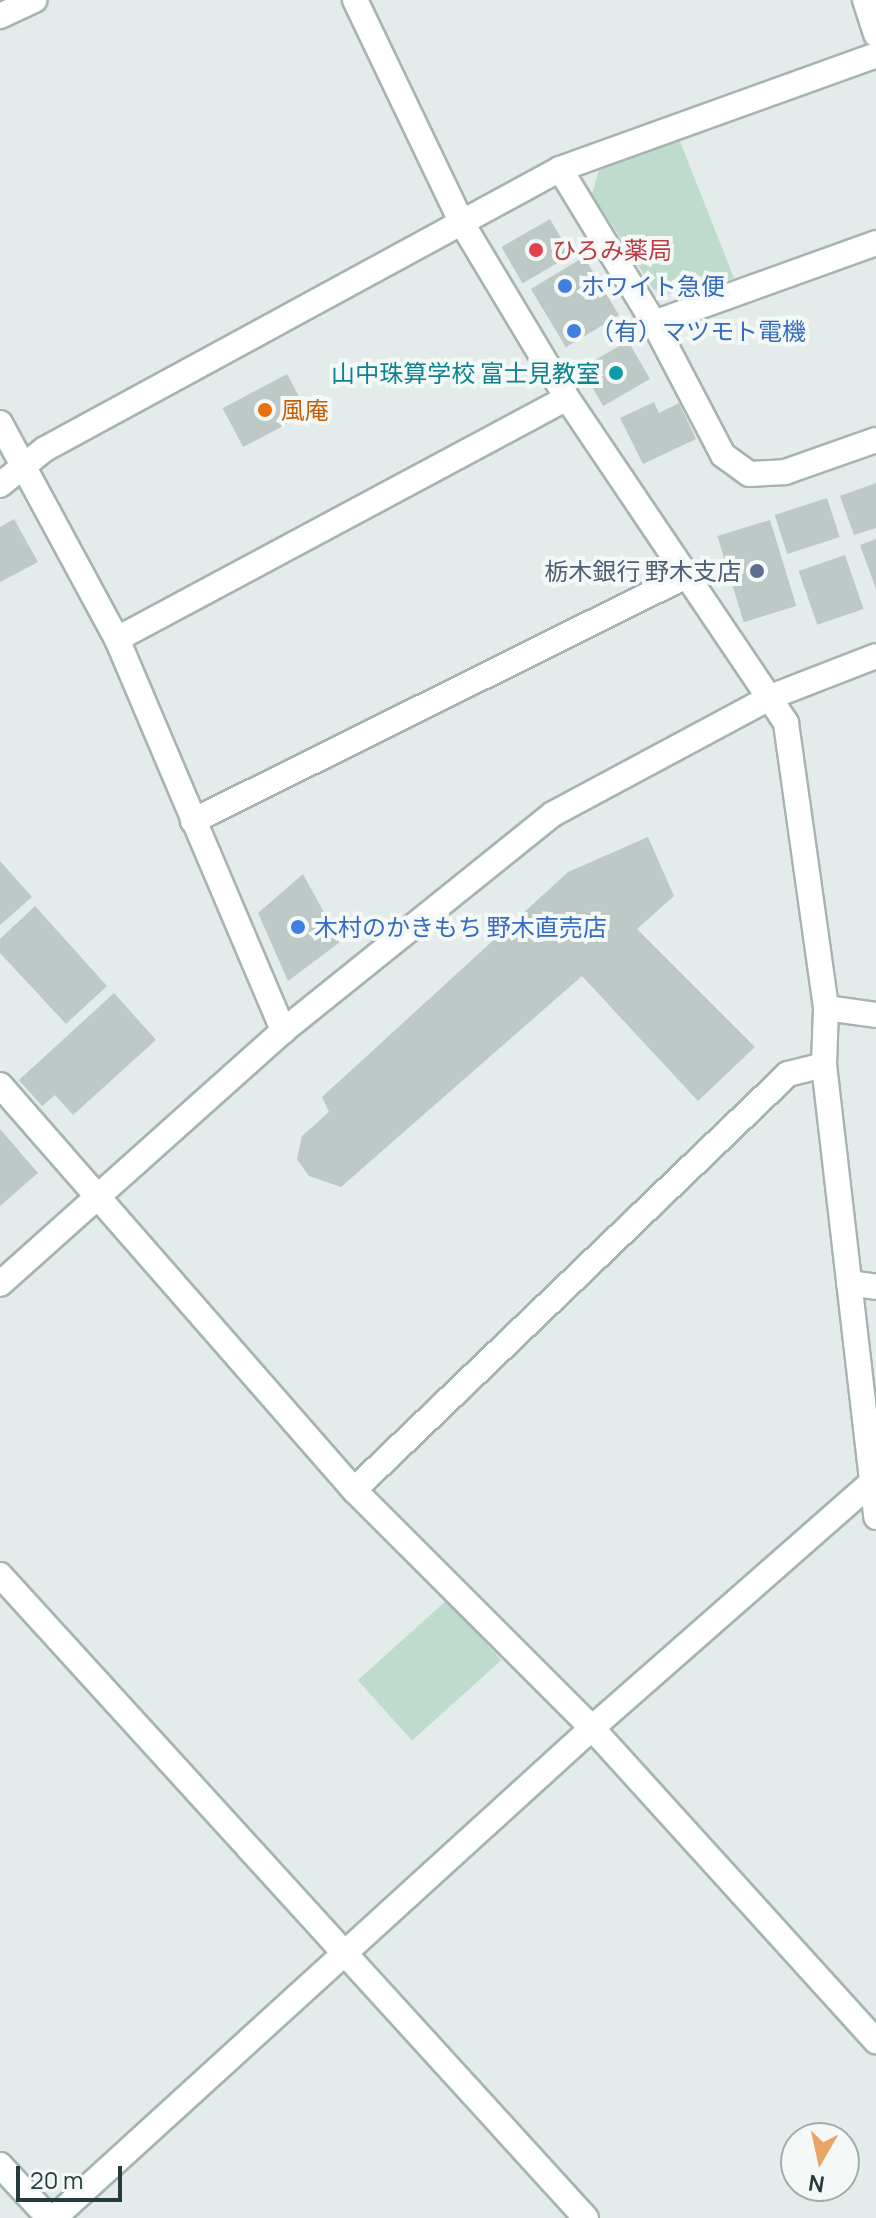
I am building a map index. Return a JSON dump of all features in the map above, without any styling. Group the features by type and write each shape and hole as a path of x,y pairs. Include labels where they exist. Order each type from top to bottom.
{"street":[{"path":"0,16 34,0"},
{"path":"355,0 463,225 567,398 773,696 792,744 826,1008 824,1065 876,1517"},
{"path":"865,0 876,34"},
{"path":"0,485 45,449 463,225 560,169 876,55"},
{"path":"560,169 654,323 723,455 749,474 785,472 876,440"},
{"path":"654,323 876,243"},
{"path":"117,639 567,398"},
{"path":"0,423 117,639 283,1031"},
{"path":"193,821 688,575"},
{"path":"0,1284 283,1031 553,814 773,696 876,656"},
{"path":"826,1008 876,1015"},
{"path":"354,1490 788,1074 824,1065"},
{"path":"0,1085 354,1490 592,1728 876,2041"},
{"path":"849,1283 876,1287"},
{"path":"0,2165 52,2218 592,1728 872,1482"},
{"path":"0,1575 586,2218"}],"green space":[{"path":"679,139 734,278 686,297 654,290 592,194 600,167"},
{"path":"447,1600 501,1660 412,1740 358,1680"}],"building":[{"name":"ひろみ薬局","path":"550,219 571,255 523,283 502,247"},
{"path":"584,257 619,315 566,347 531,289"},
{"name":"山中珠算学校 富士見教室","path":"628,341 650,379 603,406 581,368"},
{"name":"風庵","path":"287,374 308,413 243,447 223,408"},
{"path":"654,402 659,413 679,403 696,439 643,464 620,418"},
{"path":"876,483 876,528 854,535 840,496"},
{"path":"827,498 840,537 787,554 775,515"},
{"path":"14,519 38,562 0,582 0,527"},
{"name":"栃木銀行 野木支店","path":"770,520 796,606 744,622 717,536"},
{"path":"876,539 876,589 860,545"},
{"path":"845,555 864,609 817,625 799,571"},
{"path":"648,837 674,896 637,929 755,1047 698,1101 582,976 341,1187 309,1176 297,1159 302,1136 329,1112 322,1097 568,872"},
{"path":"0,861 32,897 0,925"},
{"name":"木村のかきもち 野木直売店","path":"303,874 340,942 288,981 258,913"},
{"path":"35,906 107,986 66,1024 0,953 0,939"},
{"path":"114,993 156,1040 73,1115 55,1095 42,1106 19,1080"},
{"path":"0,1129 38,1173 0,1206"}],"place":[{"name":"ひろみ薬局","path":"536,250"},
{"name":"ホワイト急便","path":"565,286"},
{"name":"（有）マツモト電機","path":"574,331"},
{"name":"山中珠算学校 富士見教室","path":"616,373"},
{"name":"風庵","path":"265,410"},
{"name":"栃木銀行 野木支店","path":"757,571"},
{"name":"木村のかきもち 野木直売店","path":"298,927"}]}
